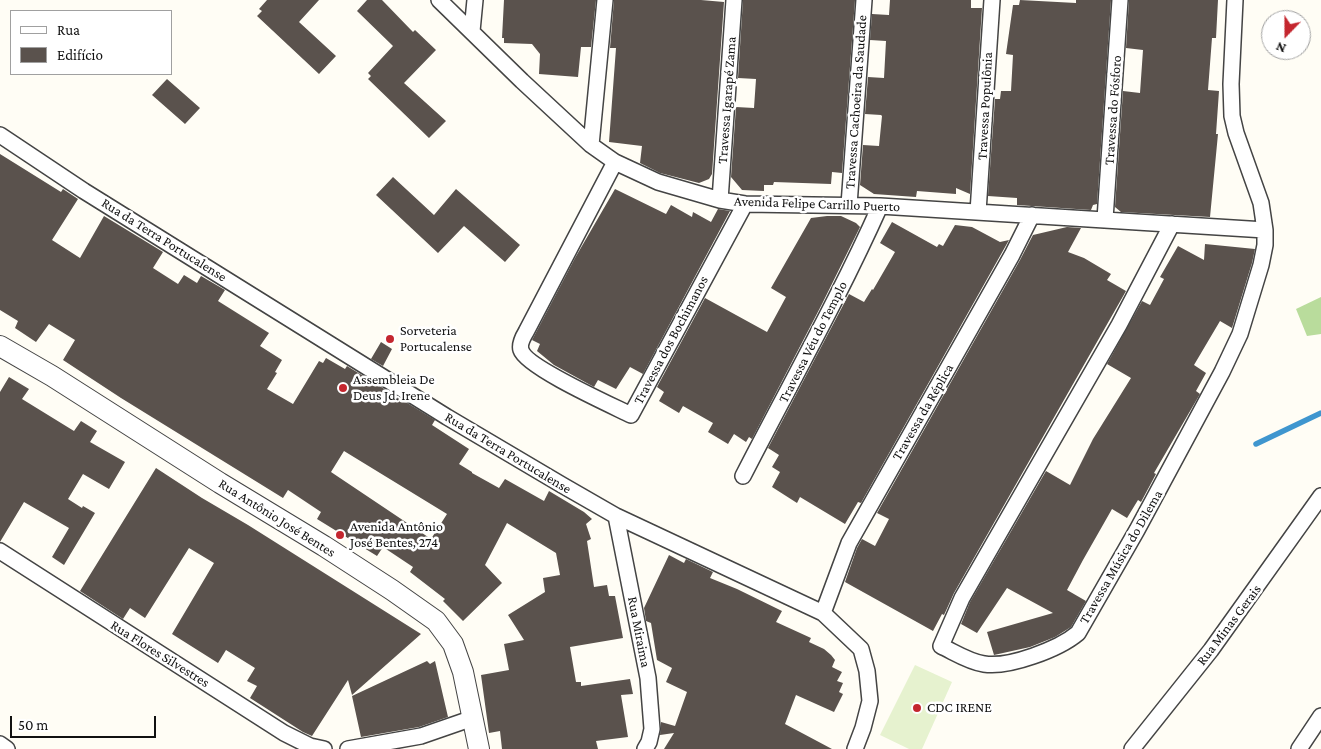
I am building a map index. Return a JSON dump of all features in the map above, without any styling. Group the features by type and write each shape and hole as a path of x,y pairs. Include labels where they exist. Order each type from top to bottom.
{"street":[{"name":"Avenida Felipe Carrillo Puerto","path":"439,0 591,145 616,162 658,182 720,200 745,204 880,206 1265,230"},
{"path":"472,30 475,0"},
{"path":"591,145 605,0"},
{"name":"Travessa Igarapé Zama","path":"720,200 734,0"},
{"name":"Travessa Cachoeira da Saudade","path":"849,205 864,0"},
{"name":"Travessa Populônia","path":"978,212 992,0"},
{"name":"Travessa do Fósforo","path":"1105,220 1120,0"},
{"name":"Travessa Música do Dilema","path":"1172,224 1119,325 962,598 941,646 973,661 985,664 998,664 1054,649 1069,641 1078,633 1138,530 1240,334 1261,265 1265,244 1265,230 1261,203 1232,116 1231,84 1235,0"},
{"name":"Rua da Terra Portucalense","path":"0,135 84,191 448,417 616,516 823,613 861,649 867,671 870,700 863,728 855,749"},
{"name":"Travessa dos Bochimanos","path":"616,162 526,332 521,352 528,359 562,381 631,415 745,204"},
{"name":"Travessa Véu do Templo","path":"743,476 813,343 880,206"},
{"name":"Travessa da Réplica","path":"823,613 849,543 1012,255 1032,215"},
{"name":"Rua Antônio José Bentes","path":"1,346 324,546 436,621 453,644 462,672 479,749"},
{"name":"Rua Minas Gerais","path":"1132,749 1211,650 1265,577 1321,496"},
{"name":"Rua Miraima","path":"616,516 648,678 652,729 645,749"},
{"name":"Rua Flores Silvestres","path":"0,551 284,734 310,746 324,749"},
{"path":"1299,749 1321,716"},
{"path":"348,749 421,736 473,718"},
{"path":"0,744 6,749"}],"green space":[{"path":"1321,297 1321,334 1307,336 1296,309"},
{"name":"CDC IRENE","path":"915,665 952,682 922,749 909,749 880,735"}],"building":[{"path":"267,0 319,0 299,22 336,56 319,74 257,16 262,11 259,9"},
{"path":"367,0 382,0 413,32 415,30 436,50 404,83 446,121 429,138 368,79 371,76 368,73 393,46 357,11"},
{"path":"504,0 596,0 591,47 581,47 578,77 539,74 540,54 532,44 504,43 504,38 502,38"},
{"path":"614,0 701,0 724,2 712,174 709,179 699,183 660,173 640,163 642,146 609,142 616,48 610,48"},
{"path":"743,0 855,0 842,173 832,172 831,184 774,182 773,185 764,185 764,191 742,190 731,177 736,107 754,108 756,79 738,78"},
{"path":"890,0 971,0 971,8 982,8 970,194 956,188 956,194 917,191 916,197 874,194 860,185 863,145 879,146 882,116 865,114 868,77 884,78 886,41 870,40 872,14 889,15"},
{"path":"1020,0 1076,3 1076,0 1111,0 1097,204 1093,205 1091,210 1017,205 1017,198 988,196 995,99 1000,99 1001,91 1011,91 1013,55 1006,54 1013,5 1019,5"},
{"path":"1129,0 1218,0 1216,38 1212,38 1208,90 1219,91 1216,134 1218,134 1210,217 1121,212 1115,207 1123,91 1140,93 1143,50 1126,48"},
{"path":"167,79 200,108 185,124 152,95"},
{"path":"0,154 61,192 63,189 78,199 52,240 80,258 104,216 163,252 153,268 178,284 184,275 197,283 201,276 225,290 218,301 269,333 260,346 282,360 275,372 277,373 267,389 293,404 319,361 323,363 326,358 345,369 347,366 435,420 432,425 469,449 459,464 472,473 499,488 505,479 544,501 549,491 584,512 592,519 586,524 591,539 587,541 594,587 607,585 609,596 615,596 623,638 570,647 576,682 581,682 581,686 630,679 633,694 621,695 628,737 596,741 598,749 502,749 500,731 489,733 481,675 509,670 504,644 524,640 508,615 545,592 543,578 560,575 556,553 507,523 485,565 502,583 463,621 443,601 445,599 410,572 413,567 383,547 377,556 317,519 321,512 288,490 283,498 63,360 75,340 49,324 36,342 15,328 18,321 0,310","holes":["344,451 447,514 431,539 331,472"]},
{"path":"393,177 434,215 456,189 520,245 505,262 464,226 438,253 376,195"},
{"path":"615,189 666,214 671,205 692,217 693,212 711,222 718,209 730,211 643,374 630,367 616,389 598,380 594,387 554,365 537,351 540,344 532,340 575,258"},
{"path":"841,216 860,227 752,439 749,437 746,442 734,434 728,444 708,432 713,423 683,406 679,413 659,401 664,392 657,387 705,298 767,332 786,297 771,288 811,218"},
{"path":"892,222 937,247 939,244 943,246 955,225 972,227 1000,242 1009,240 861,503 858,502 845,524 800,497 797,503 772,487 780,472 772,467 779,455 768,448 849,294 864,302 895,252 880,243"},
{"path":"1067,227 1081,228 1068,252 1084,258 1111,274 1107,280 1126,291 954,593 944,615 942,614 933,631 845,582 862,539 875,546 889,519 877,513 1033,235"},
{"path":"1205,244 1255,249 1232,328 1220,321 1194,365 1206,373 1196,391 1200,394 1154,473 1156,474 1141,502 1138,500 1127,518 1112,509 1083,560 1067,590 1086,601 1071,627 1055,637 1030,647 994,655 987,632 1053,613 1007,588 977,633 961,624 970,602 1046,471 1070,485 1093,439 1131,378 1107,364 1142,301 1150,305 1164,279 1160,277 1178,246 1204,260"},
{"path":"381,342 392,349 383,366 371,359"},
{"path":"9,377 29,389 22,399 74,431 81,421 97,431 90,442 125,462 109,489 83,474 68,499 82,508 83,506 95,513 64,565 52,557 69,528 24,502 0,542 0,392"},
{"path":"156,468 421,634 352,695 348,680 312,736 303,732 250,698 257,686 247,681 255,668 226,650 218,663 172,634 214,563 189,548 145,618 130,608 123,619 80,591"},
{"path":"669,555 684,563 686,559 713,572 710,578 782,611 776,622 811,638 809,642 824,649 831,655 835,660 832,667 842,672 837,681 843,683 839,692 843,694 834,712 796,695 785,724 832,749 664,749 674,733 660,735 661,722 675,726 687,692 666,682 672,668 657,660 651,623 646,621 644,608"},
{"path":"427,661 430,664 435,661 448,717 419,727 361,737 352,696"}],"waterway":[{"path":"1256,444 1321,413"}],"place":[{"name":"Sorveteria Portucalense","path":"390,339"},
{"name":"Assembleia De Deus Jd. Irene","path":"343,388"},
{"name":"Avenida Antônio José Bentes, 274","path":"340,535"},
{"name":"CDC IRENE","path":"917,708"}]}
